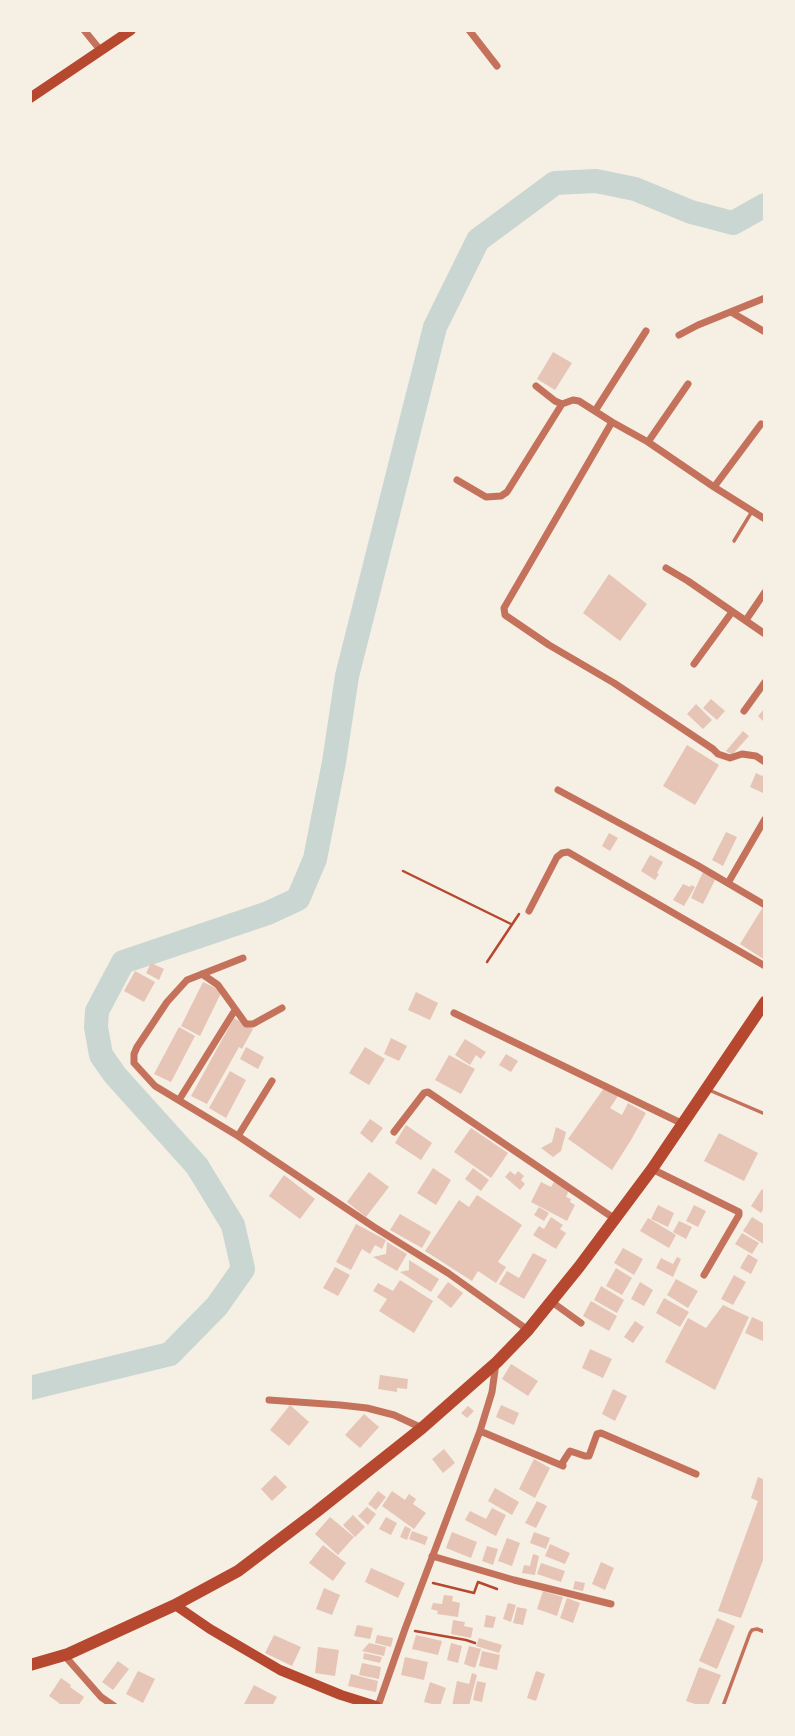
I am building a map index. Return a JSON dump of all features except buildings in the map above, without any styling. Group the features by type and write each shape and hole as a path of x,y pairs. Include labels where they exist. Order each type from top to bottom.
{"main road":[{"path":"30,98 131,30"},
{"path":"30,1665 64,1655 175,1605 238,1571 422,1428 496,1362 552,1302 615,1219 765,1002"},
{"path":"175,1605 280,1670 341,1695 377,1706"}],"street":[{"path":"84,30 100,51"},
{"path":"469,30 497,66"},
{"path":"679,335 765,298"},
{"path":"731,312 765,332"},
{"path":"595,411 646,331"},
{"path":"648,442 688,384"},
{"path":"536,386 562,404"},
{"path":"457,480 486,497 501,496 507,492 562,404 573,400 648,442 765,519"},
{"path":"612,422 504,608 505,615 614,683 718,754 730,758 742,754 757,756 765,762"},
{"path":"714,487 761,425"},
{"path":"666,568 765,634"},
{"path":"746,620 765,592"},
{"path":"694,664 732,611"},
{"path":"744,711 765,682"},
{"path":"558,790 656,842 765,905"},
{"path":"729,883 765,819"},
{"path":"529,911 557,857 568,852 765,966"},
{"path":"243,958 187,980 167,1002 137,1047 134,1063 155,1086 238,1136 448,1273 528,1330"},
{"path":"202,974 226,994 246,1024 250,1025 282,1009"},
{"path":"179,1100 235,1010"},
{"path":"454,1013 683,1124"},
{"path":"238,1136 272,1081"},
{"path":"394,1132 424,1093 428,1092 615,1219"},
{"path":"652,1169 739,1212 704,1275"},
{"path":"552,1302 581,1323"},
{"path":"377,1706 480,1431 492,1392 496,1362"},
{"path":"269,1401 367,1408 394,1415 422,1428"},
{"path":"480,1431 562,1466 569,1451 589,1456 597,1434 601,1433 696,1474"},
{"path":"432,1556 611,1604"},
{"path":"64,1655 101,1697 114,1706"}],"lane":[{"path":"734,541 752,511"},
{"path":"707,1089 765,1114"},
{"path":"723,1706 750,1633 757,1629 765,1632"}],"path":[{"path":"403,871 511,924"},
{"path":"487,962 519,914 529,911"},
{"path":"423,1580 474,1593 478,1582 497,1589"},
{"path":"405,1629 474,1643"}],"waterway":[{"path":"30,1388 170,1354 217,1306 243,1269 233,1225 197,1166 115,1075 101,1055 96,1027 97,1011 123,962 268,913 298,899 315,859 347,676 435,327 478,240 555,183 596,181 635,189 691,212 733,223 765,205"}]}
